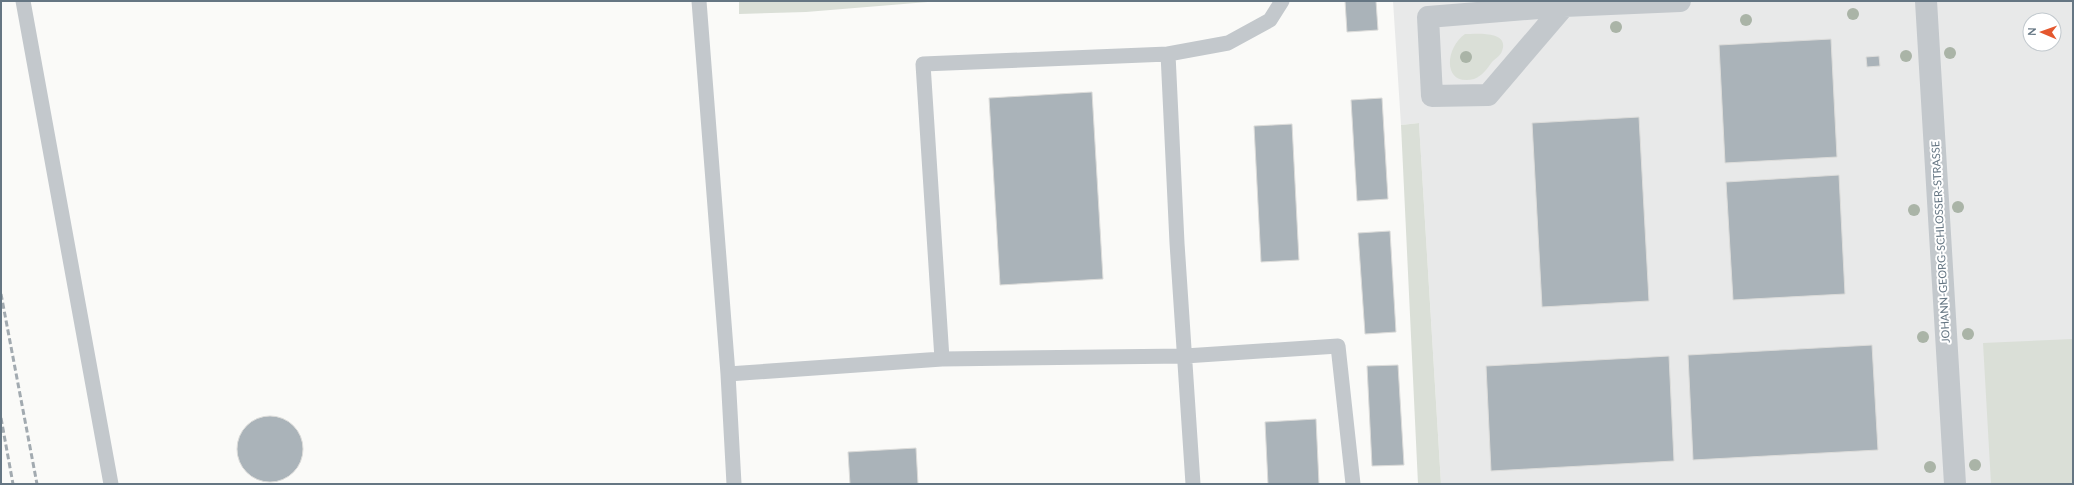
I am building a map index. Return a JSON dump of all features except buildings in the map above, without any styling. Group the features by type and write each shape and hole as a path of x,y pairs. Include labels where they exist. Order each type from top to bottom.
{"street":[{"path":"1564,6 1488,95 1432,96 1428,17 1564,6 1680,1"},
{"name":"JOHANN-GEORG-SCHLOSSER-STRASSE","path":"1926,1 1955,484"}],"lane":[{"path":"23,1 111,484"},
{"path":"699,1 728,374 734,484"},
{"path":"942,359 923,64 1168,54 1228,43 1270,20 1282,1"},
{"path":"1168,54 1177,243 1193,484"},
{"path":"728,374 942,359 1185,356 1338,346 1353,484"}],"shaded area":[{"path":"739,1 940,1 806,12 739,14"},
{"path":"1393,1 2073,1 2073,484 1441,484 1419,123 1401,125"},
{"path":"1465,34 1496,36 1501,39 1503,44 1500,54 1482,74 1474,79 1464,80 1457,77 1452,72 1450,57 1453,48"},
{"path":"1419,123 1441,484 1418,484 1401,125"},
{"path":"2073,339 2073,484 1991,484 1983,343"}],"railway":[{"path":"1,294 37,484"},
{"path":"1,418 13,484"}]}
